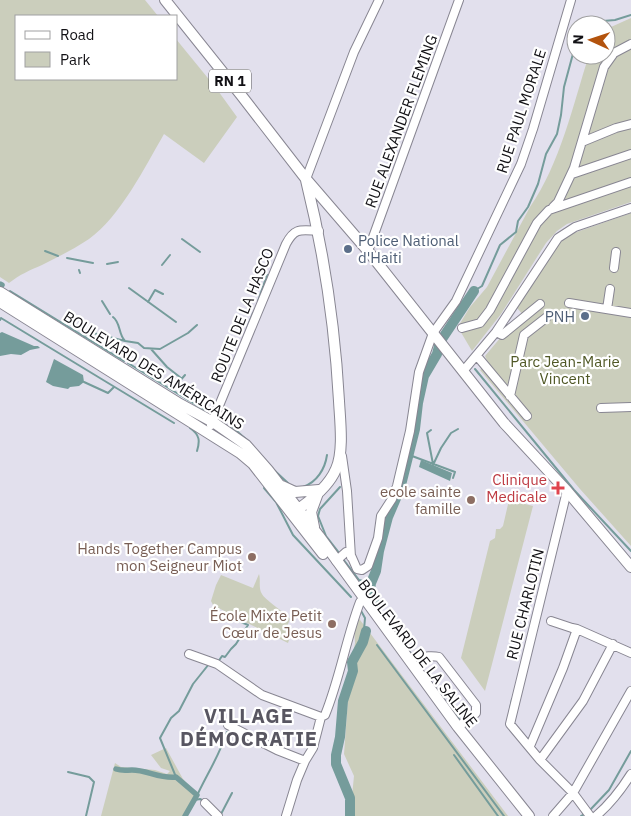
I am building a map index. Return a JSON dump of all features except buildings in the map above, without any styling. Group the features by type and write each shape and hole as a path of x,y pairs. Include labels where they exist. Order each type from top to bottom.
{"main road":[{"name":"RN 1","path":"165,0 177,15"},
{"name":"RN 1","path":"178,16 306,179 368,250 504,423 567,491 631,567"},
{"path":"295,512 328,482 336,469 340,445 336,351 319,231 306,179"},
{"name":"BOULEVARD DES AMÉRICAINS","path":"0,292 180,404 213,422 246,445 277,482 295,512"},
{"name":"BOULEVARD DES AMÉRICAINS","path":"0,302 240,453 253,464 295,512"},
{"path":"277,482 295,492 320,490"},
{"path":"319,536 311,520 311,512 320,490"},
{"name":"BOULEVARD DE LA SALINE","path":"295,512 319,536 362,602"},
{"name":"BOULEVARD DE LA SALINE","path":"295,512 527,816"},
{"name":"BOULEVARD DE LA SALINE","path":"378,622 527,816"}],"street":[{"path":"306,179 354,52 379,0"},
{"name":"RUE ALEXANDER FLEMING","path":"368,250 459,0"},
{"name":"RUE PAUL MORALE","path":"351,558 357,569 362,570 368,566 378,538 381,516 392,499 397,486 410,431 416,386 521,164 571,0"},
{"path":"462,328 480,323 490,310 537,223 558,202 572,174 604,67 614,53 630,47"},
{"path":"582,142 631,124"},
{"path":"572,174 631,154"},
{"path":"553,207 571,203 631,182"},
{"path":"464,370 478,356 496,332 558,238 575,227 631,208"},
{"name":"ROUTE DE LA HASCO","path":"206,431 213,422 286,244 294,232 301,230 319,231"},
{"path":"614,268 616,252"},
{"path":"607,309 610,289"},
{"path":"569,303 631,313"},
{"path":"496,332 502,335 540,304"},
{"path":"510,396 524,335 547,317"},
{"path":"478,356 527,416"},
{"path":"601,408 631,406"},
{"path":"340,445 346,484 351,558"},
{"name":"RUE CHARLOTIN","path":"530,746 510,724 567,491"},
{"path":"336,561 346,552 350,554 351,558"},
{"path":"189,654 217,664 262,695 321,717 326,715 333,696 350,627 362,602"},
{"path":"551,621 577,629 631,653"},
{"path":"577,629 563,668 530,746 540,760 573,793 581,806 591,815 606,807 621,790 631,774"},
{"path":"540,760 583,701 613,644"},
{"path":"410,661 417,655 421,657 438,657 476,705 476,713 458,726"},
{"path":"553,816 573,793 631,691"},
{"path":"286,816 305,761 312,748 321,717"},
{"path":"228,724 278,750 305,761"},
{"path":"205,803 218,816"}],"green space":[{"path":"0,0 145,0 157,15 15,15 15,80 178,80 178,41 237,117 204,163 164,134 131,191 100,230 78,246 9,283 0,277"},
{"path":"631,18 631,202 567,224 557,231 546,243 501,314 472,351 459,329 459,325 470,307 487,287 550,172 565,134 586,65 616,65 616,25"},
{"name":"Parc Jean-Marie Vincent","path":"631,213 631,546 580,489 480,370 488,363 485,356 501,337 525,317 517,308 558,243 571,234"},
{"path":"509,500 533,506 485,691 461,658 490,541 495,538 496,529 500,529 503,526"},
{"path":"259,574 262,594 290,619 286,629 290,637 288,643 213,605 211,601 221,575 253,588"},
{"path":"357,616 508,816 350,816 354,776 344,754 350,672 355,643 354,628"},
{"path":"166,748 183,779 193,790 196,798 187,816 101,816 115,763 121,767 155,770 167,774 170,771 161,768 151,755"}],"shaded area":[{"path":"2,332 40,348 30,350 21,355 0,356 0,333"},
{"path":"54,359 83,375 84,382 79,386 68,389 53,386 46,382"},
{"path":"421,460 452,473 450,481 419,467"}],"waterway":[{"path":"616,20 631,15"},
{"path":"474,291 482,286 500,245 516,232 518,221 528,207 538,184 546,154 557,134 564,87 570,65"},
{"path":"182,239 200,252"},
{"path":"45,251 58,256"},
{"path":"162,265 170,255"},
{"path":"67,258 93,263"},
{"path":"107,264 118,262"},
{"path":"258,301 267,275"},
{"path":"129,288 176,322"},
{"path":"148,302 155,290 163,294"},
{"path":"10,291 124,361"},
{"path":"369,597 388,517 400,489 415,429 424,376 437,354 440,342 474,291"},
{"path":"102,301 110,314"},
{"path":"247,328 253,313"},
{"path":"113,317 116,319 125,341"},
{"path":"0,320 1,318 174,423"},
{"path":"84,337 89,332 138,343 144,348 160,349 188,333 197,325"},
{"path":"151,349 167,367 181,378"},
{"path":"128,363 206,411 214,409"},
{"path":"475,369 574,490 631,551"},
{"path":"172,390 185,375"},
{"path":"84,382 108,393 114,387"},
{"path":"232,427 247,440"},
{"path":"190,428 196,433 198,438 197,451"},
{"path":"433,465 451,433 458,429"},
{"path":"431,430 427,433 433,464"},
{"path":"303,487 316,478 324,465 327,455"},
{"path":"409,456 455,472 453,478"},
{"path":"274,470 289,484"},
{"path":"340,487 320,509 318,516 326,536 340,554"},
{"path":"264,488 276,502 293,535 351,597"},
{"path":"343,559 359,580 371,583"},
{"path":"370,593 376,605"},
{"path":"360,609 365,618 363,642"},
{"path":"382,614 386,619"},
{"path":"218,662 236,644 248,625 234,619"},
{"path":"387,621 390,624"},
{"path":"391,626 395,631"},
{"path":"350,816 350,798 336,764 336,755 340,737 343,701 353,671 352,662 363,642 366,631"},
{"path":"396,633 412,655"},
{"path":"377,645 504,816"},
{"path":"176,777 160,738 171,718 179,711 193,684 209,664"},
{"path":"431,682 460,720"},
{"path":"507,725 512,699"},
{"path":"464,726 467,731"},
{"path":"204,801 200,799 195,800 227,732"},
{"path":"590,810 609,790 631,751"},
{"path":"454,755 498,816"},
{"path":"116,769 138,770 164,777 176,777 197,795 185,816"},
{"path":"68,772 89,777 94,782 86,816"},
{"path":"220,816 232,793"},
{"path":"581,816 586,813"}],"place":[{"name":"Police National d'Haiti","path":"348,249"},
{"name":"PNH","path":"585,316"},
{"name":"Clinique Medicale","path":"558,488"},
{"name":"ecole sainte famille","path":"471,500"},
{"name":"Hands Together Campus mon Seigneur Miot","path":"252,557"},
{"name":"École Mixte Petit Cœur de Jesus","path":"332,624"}],"district":[{"name":"VILLAGE DÉMOCRATIE","path":"249,726"}]}
